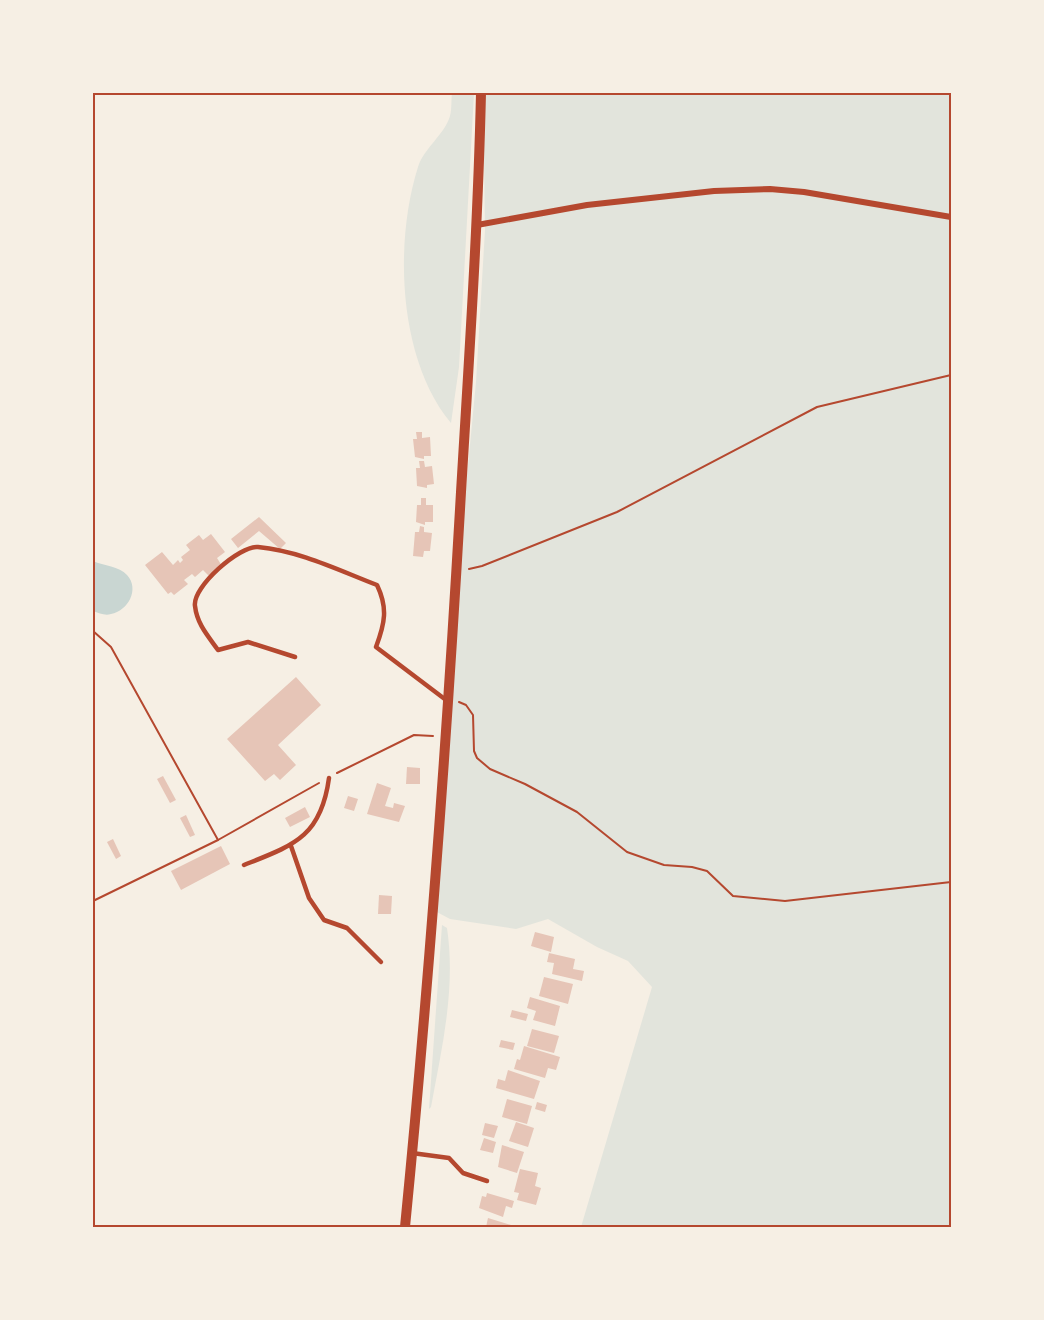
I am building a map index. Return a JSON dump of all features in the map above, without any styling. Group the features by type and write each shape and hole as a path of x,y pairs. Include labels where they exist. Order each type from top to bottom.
{"street":[{"path":"405,1227 434,911 445,737 451,705 477,225 481,93"},
{"path":"477,225 587,205 714,192 770,189 804,192 951,217"}],"lane":[{"path":"295,657 269,646 248,642 218,650 201,627 194,603 200,586 234,556 255,546 303,556 376,585 384,600 386,621 375,647 451,705"},
{"path":"243,865 291,846 317,822 326,801 329,778"},
{"path":"291,846 309,898 324,920 347,928 381,962"},
{"path":"412,1153 449,1158 463,1173 487,1181"}],"path":[{"path":"458,571 482,566 617,512 817,407 951,375"},
{"path":"93,632 111,647 218,840"},
{"path":"451,705 456,700 466,705 473,715 474,751 477,758 490,769 525,784 578,812 627,852 664,865 692,867 707,871 733,896 784,901 951,882"},
{"path":"93,901 218,840 329,778 414,735 445,737"}],"shaded area":[{"path":"452,93 474,93 459,367 451,423 433,397 420,367 411,334 404,265 410,197 418,167 447,123 451,113"},
{"path":"483,93 951,93 951,1227 581,1227 652,987 628,961 597,947 548,919 516,929 450,919 435,911 465,497 476,382 485,230"},
{"path":"93,561 120,570 131,581 130,599 117,612 106,615 93,611"},
{"path":"442,925 447,928 449,996 429,1109"}],"building":[{"path":"416,432 422,432 422,438 430,437 431,456 424,456 424,459 415,457 413,439 417,439"},
{"path":"419,461 424,461 425,467 432,466 434,484 427,485 427,488 417,486 416,468 420,468"},
{"path":"421,498 426,498 426,505 433,505 433,522 425,522 425,525 416,522 417,505 421,505"},
{"path":"259,517 286,543 280,549 259,531 238,548 231,539"},
{"path":"420,526 424,527 424,532 432,533 430,551 424,551 423,557 413,556 415,532 419,532"},
{"path":"211,534 225,552 217,558 222,566 209,576 203,570 195,577 192,574 184,580 188,584 174,595 171,592 168,594 145,565 162,552 173,565 178,560 180,563 183,560 181,557 190,550 186,545 199,535 203,540"},
{"path":"296,677 321,705 278,745 296,765 280,780 274,774 265,781 227,739"},
{"path":"407,767 420,768 420,784 406,784"},
{"path":"163,776 176,800 170,803 157,779"},
{"path":"377,783 391,788 385,806 393,808 394,803 405,806 399,822 367,814"},
{"path":"348,796 358,799 354,811 344,808"},
{"path":"305,807 310,817 290,827 285,818"},
{"path":"186,815 195,835 190,837 180,818"},
{"path":"113,839 121,856 116,859 107,842"},
{"path":"221,846 230,864 181,890 171,871"},
{"path":"379,895 392,896 391,914 378,914"},
{"path":"535,932 554,937 551,952 531,946"},
{"path":"549,953 575,959 573,969 584,971 582,981 552,974 554,963 547,962"},
{"path":"544,977 573,984 568,1004 539,996"},
{"path":"530,997 560,1006 555,1026 533,1020 536,1011 527,1008"},
{"path":"512,1010 528,1014 526,1021 510,1017"},
{"path":"532,1029 559,1036 554,1053 527,1046"},
{"path":"501,1040 515,1043 513,1050 499,1047"},
{"path":"524,1046 560,1057 556,1070 548,1068 545,1078 514,1069 517,1059 520,1060"},
{"path":"508,1070 540,1081 534,1099 496,1088 498,1079 505,1081"},
{"path":"507,1099 532,1106 527,1124 502,1117"},
{"path":"537,1102 547,1105 545,1112 535,1109"},
{"path":"516,1122 534,1128 528,1147 509,1141"},
{"path":"485,1123 498,1126 494,1138 482,1135"},
{"path":"484,1138 496,1142 493,1153 480,1150"},
{"path":"502,1145 524,1152 517,1173 498,1167"},
{"path":"520,1169 538,1173 535,1186 541,1188 536,1205 517,1200 519,1193 514,1192"},
{"path":"487,1193 514,1201 512,1208 506,1206 503,1217 479,1208 482,1196 486,1197"},
{"path":"488,1218 511,1225 511,1227 486,1227"}]}
